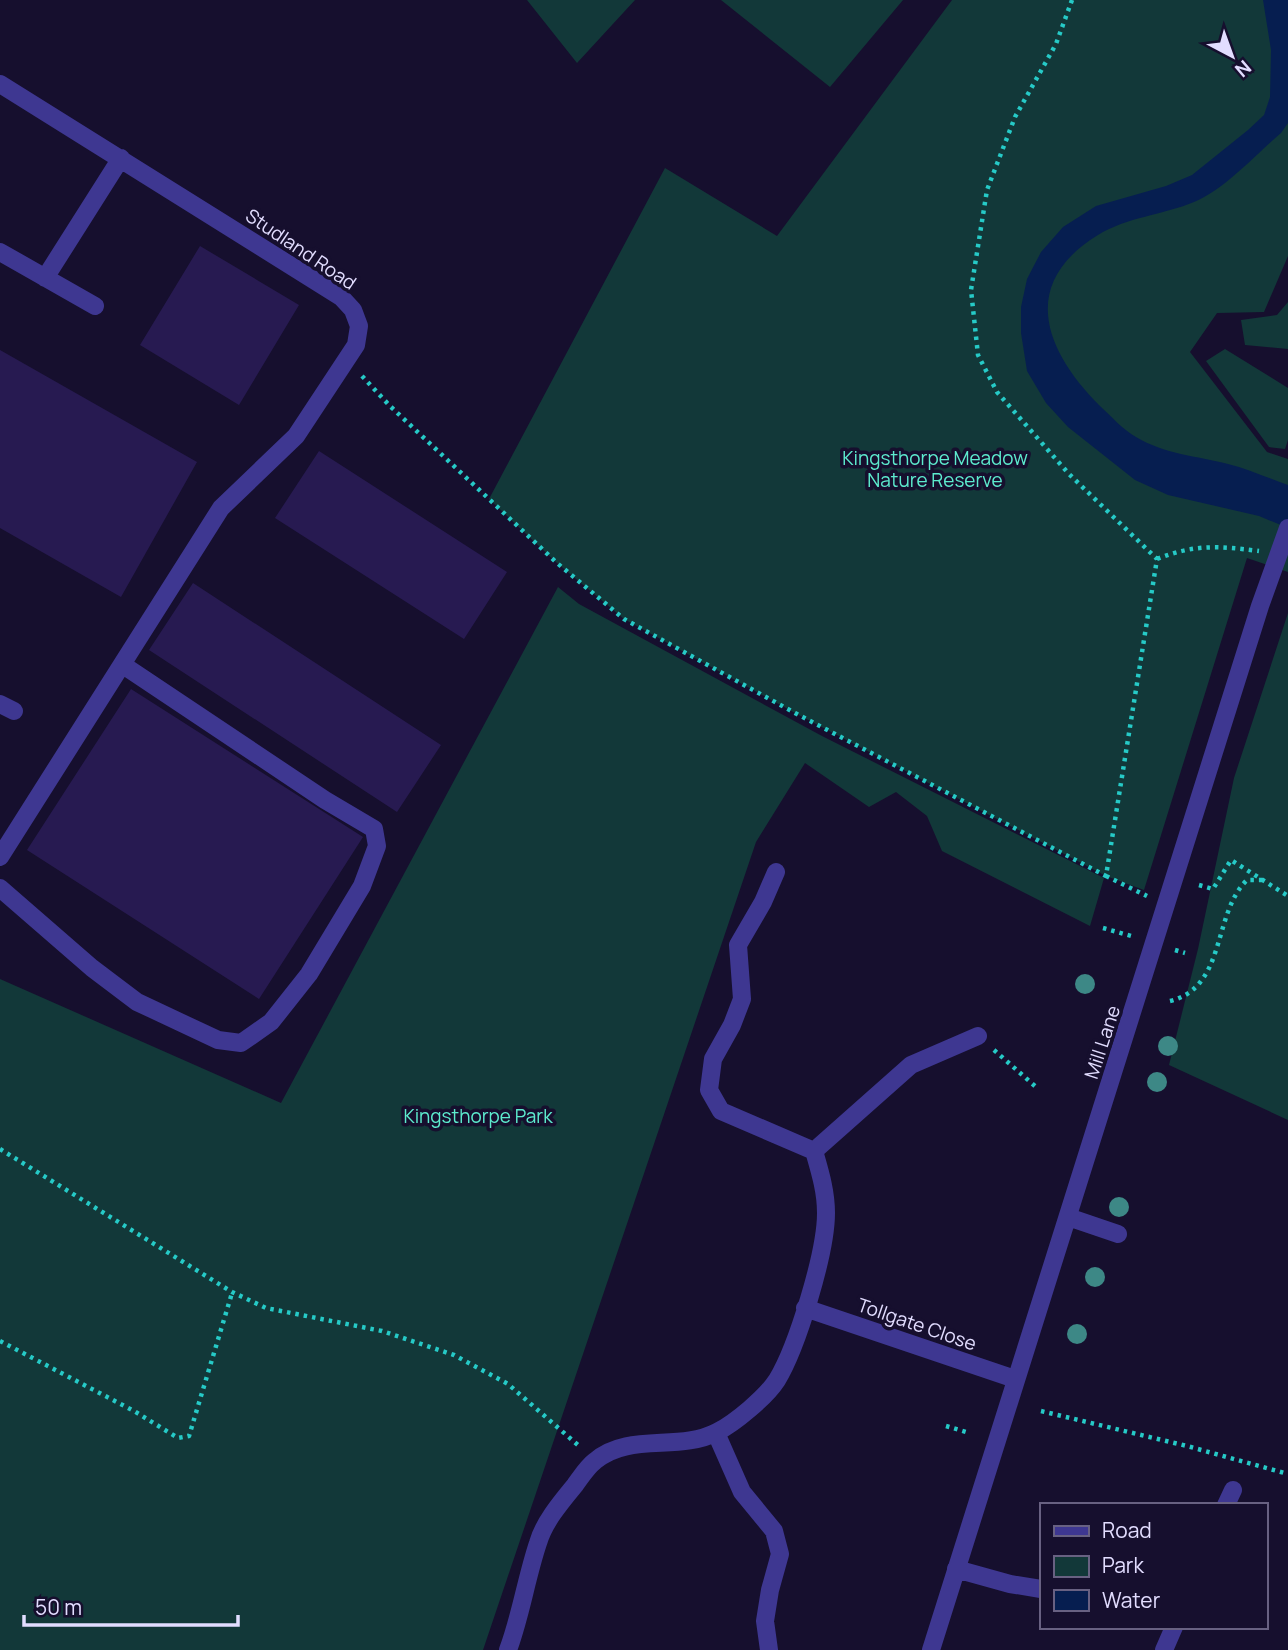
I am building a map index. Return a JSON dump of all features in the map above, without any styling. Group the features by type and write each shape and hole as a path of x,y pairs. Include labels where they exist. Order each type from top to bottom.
{"street":[{"name":"Studland Road","path":"0,84 341,297 353,310 359,326 356,345 296,436 221,508 0,857"},
{"path":"45,278 121,158"},
{"path":"0,252 95,306"},
{"name":"Mill Lane","path":"931,1650 1260,606 1288,528"},
{"path":"0,888 92,968 137,1002 218,1040 241,1043 271,1022 301,984 362,886 377,846 374,829 314,793 123,665"},
{"path":"508,1650 519,1621 538,1541 559,1504 595,1460 622,1446 677,1443 716,1433 749,1409 776,1382 806,1308 821,1248 826,1214 824,1183 814,1151 721,1111 709,1090 713,1059 732,1025 742,999 738,945 763,902 776,872"},
{"path":"814,1151 911,1065 978,1036"},
{"path":"1068,1217 1118,1234"},
{"name":"Tollgate Close","path":"806,1308 1015,1379"},
{"path":"716,1433 742,1492 774,1531 780,1554 769,1590 765,1621 769,1650"},
{"path":"956,1569 1010,1584 1040,1589"},
{"path":"1164,1650 1173,1629"}],"path":[{"path":"1072,0 1056,44 1015,117 987,190 971,290 978,355 997,392 1069,474 1157,559"},
{"path":"347,359 390,406 557,564 624,619 795,713 1106,876 1167,905"},
{"path":"1157,559 1194,548 1229,547 1262,551"},
{"path":"1106,876 1157,559"},
{"path":"1199,885 1213,890 1231,860 1288,896"},
{"path":"1170,1000 1182,998 1197,988 1216,954 1239,888 1247,880 1263,880"},
{"path":"1103,928 1135,938"},
{"path":"1175,950 1185,953"},
{"path":"978,1036 1036,1087"},
{"path":"0,1149 232,1292 266,1308 382,1331 454,1355 508,1384 595,1460"},
{"path":"0,1341 134,1411 178,1438 189,1436 232,1292"},
{"path":"1041,1411 1227,1456 1288,1474"},
{"path":"946,1426 966,1433"}],"green space":[{"path":"527,0 635,0 577,63"},
{"path":"721,0 903,0 830,87"},
{"name":"Kingsthorpe Meadow Nature Reserve","path":"952,0 1288,0 1288,256 1264,312 1217,313 1190,352 1267,452 1288,459 1288,572 1247,558 1144,890 1106,876 795,713 624,619 557,563 489,499 665,168 777,236"},
{"path":"1288,302 1288,349 1245,345 1241,320 1277,315"},
{"path":"1225,349 1288,388 1288,440 1285,449 1269,447 1206,361"},
{"name":"Kingsthorpe Park","path":"558,587 579,604 822,736 1104,878 1090,926 942,851 927,816 896,792 869,807 805,763 756,842 483,1650 0,1650 0,979 281,1103"},
{"path":"1288,613 1288,1120 1169,1065 1198,949 1234,778"}],"water":[{"path":"1263,0 1288,0 1288,123 1281,133 1239,171 1206,196 1109,229 1073,254 1057,275 1049,296 1048,318 1054,341 1065,363 1081,385 1122,427 1158,447 1236,466 1288,485 1288,528 1259,516 1168,495 1135,480 1068,427 1046,403 1027,371 1021,333 1021,307 1027,279 1041,252 1063,227 1096,206 1166,186 1192,175 1264,115 1270,97 1271,50"}],"building":[{"path":"200,246 299,305 239,405 140,345"},
{"path":"0,350 197,462 121,597 0,528"},
{"path":"319,451 507,572 464,639 275,518"},
{"path":"193,583 441,745 397,812 149,650"},
{"path":"131,689 363,837 259,999 27,850"}]}
